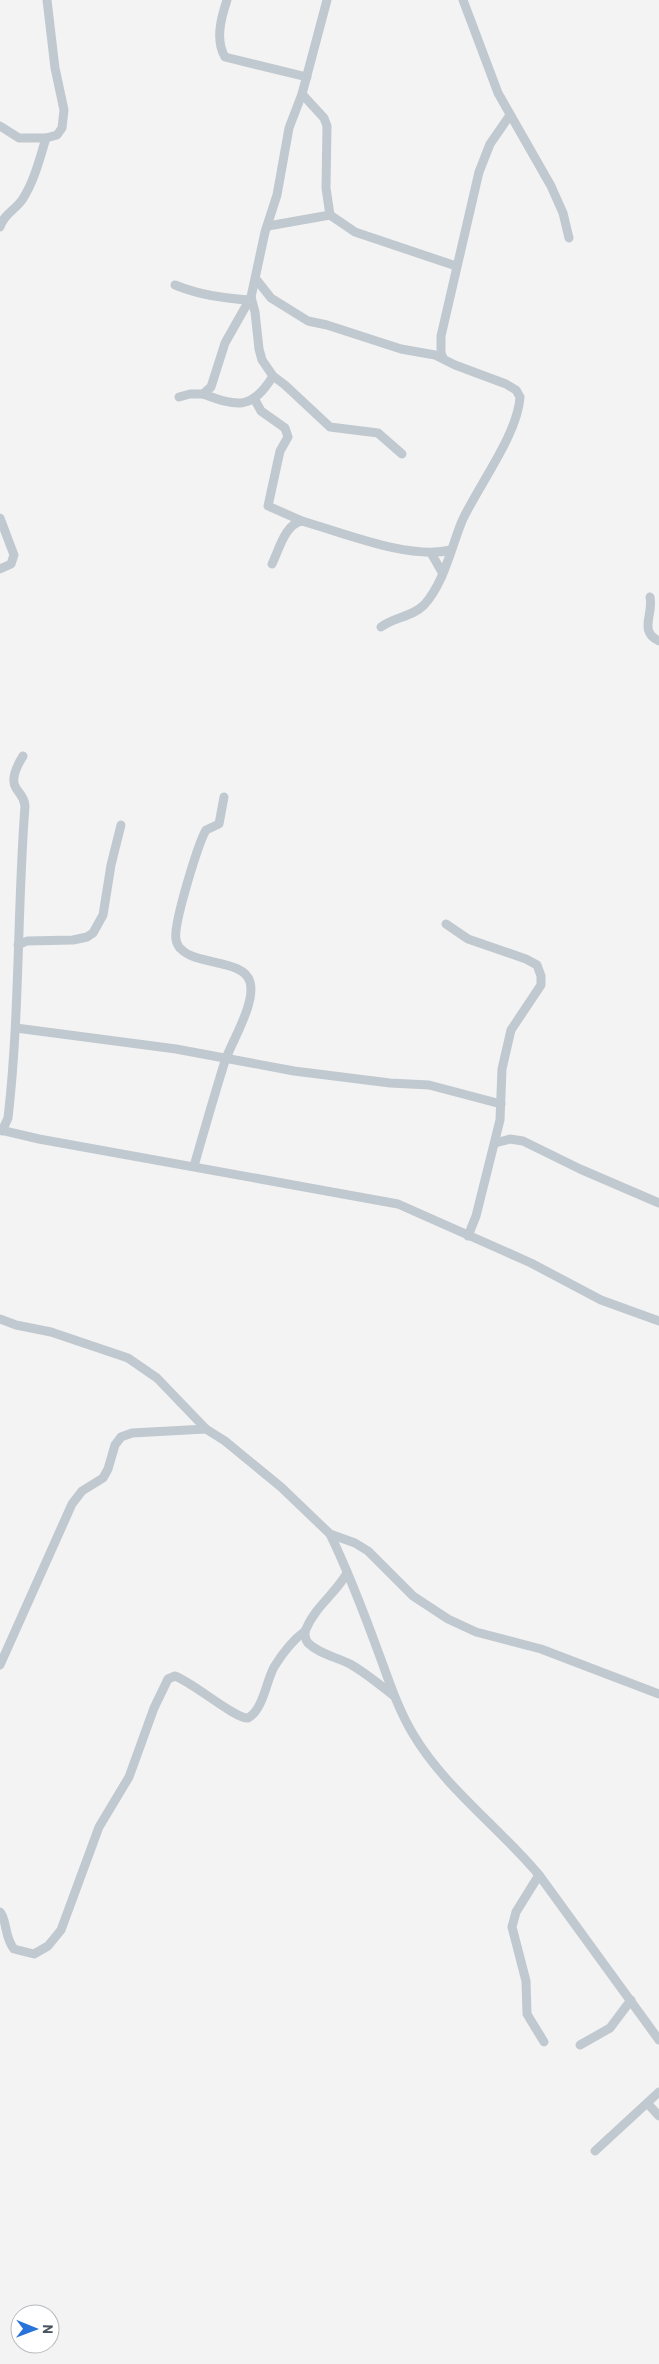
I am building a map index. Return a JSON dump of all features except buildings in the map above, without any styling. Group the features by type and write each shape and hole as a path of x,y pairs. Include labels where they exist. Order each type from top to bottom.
{"street":[{"path":"0,126 19,138 46,138 57,135 62,128 64,117 55,68 47,0"},
{"path":"227,0 220,26 221,51 225,57 307,77"},
{"path":"203,394 212,387 225,343 250,299 277,194 289,128 302,94 327,0"},
{"path":"463,0 498,93 551,186 563,213 569,238"},
{"path":"302,94 324,118 327,126 326,188 330,215 354,232 456,266"},
{"path":"443,358 441,353 441,336 479,172 484,155 510,115"},
{"path":"0,227 3,219 22,200 42,154 46,138"},
{"path":"268,226 330,215"},
{"path":"256,279 271,298 308,321 327,325 400,349 443,358 455,365 506,384 516,390 520,397 513,424 462,521 435,590 424,605 412,613 390,620 380,627"},
{"path":"175,285 218,298 250,299"},
{"path":"250,299 255,312 262,360 273,376 285,384 330,427 378,433 402,454"},
{"path":"179,397 203,394 239,403 255,400 273,376"},
{"path":"255,400 266,416 284,428 288,437 280,451 268,506 302,521 336,532 413,551 431,553 451,550"},
{"path":"0,518 14,555 11,564 0,569"},
{"path":"272,564 289,529 297,522 302,521"},
{"path":"431,553 442,572"},
{"path":"650,597 652,605 646,627 649,634 659,641"},
{"path":"23,756 14,782 15,787 22,794 25,806 18,903 16,1028 9,1109 1,1130 40,1139 387,1200 532,1263 601,1300 659,1321"},
{"path":"194,1166 226,1058 247,1007 250,983 248,977 240,969 203,960 180,949 176,938 187,886 197,854 206,830 219,824 224,797"},
{"path":"18,945 27,941 73,940 87,937 93,933 103,915 111,865 121,825"},
{"path":"446,924 468,939 526,959 537,965 541,976 541,985 511,1030 504,1054 500,1120 476,1216 468,1236"},
{"path":"16,1028 120,1041 294,1071 438,1086 501,1104"},
{"path":"495,1143 510,1139 523,1141 580,1169 659,1203"},
{"path":"0,1319 16,1325 51,1332 128,1358 157,1378 206,1428 282,1487 330,1534 394,1696 414,1736 455,1788 518,1849 539,1875 659,2040"},
{"path":"0,1665 72,1504 82,1491 103,1478 117,1442 121,1437 132,1433 206,1428"},
{"path":"330,1534 355,1543 368,1551 413,1596 448,1619 476,1632 541,1649 659,1694"},
{"path":"0,1912 4,1916 7,1939 14,1949 34,1954 48,1946 66,1920 99,1827 129,1777 154,1708 168,1679 175,1676 182,1678 235,1714 242,1718 248,1718 256,1710 274,1668 294,1640 305,1631 320,1607 340,1586 347,1573"},
{"path":"305,1631 306,1640 314,1647 349,1664 394,1696"},
{"path":"539,1875 516,1912 512,1927 526,1981 527,2014 544,2042"},
{"path":"580,2045 610,2028 631,2000"},
{"path":"595,2151 659,2092"},
{"path":"648,2104 659,2116"}]}
